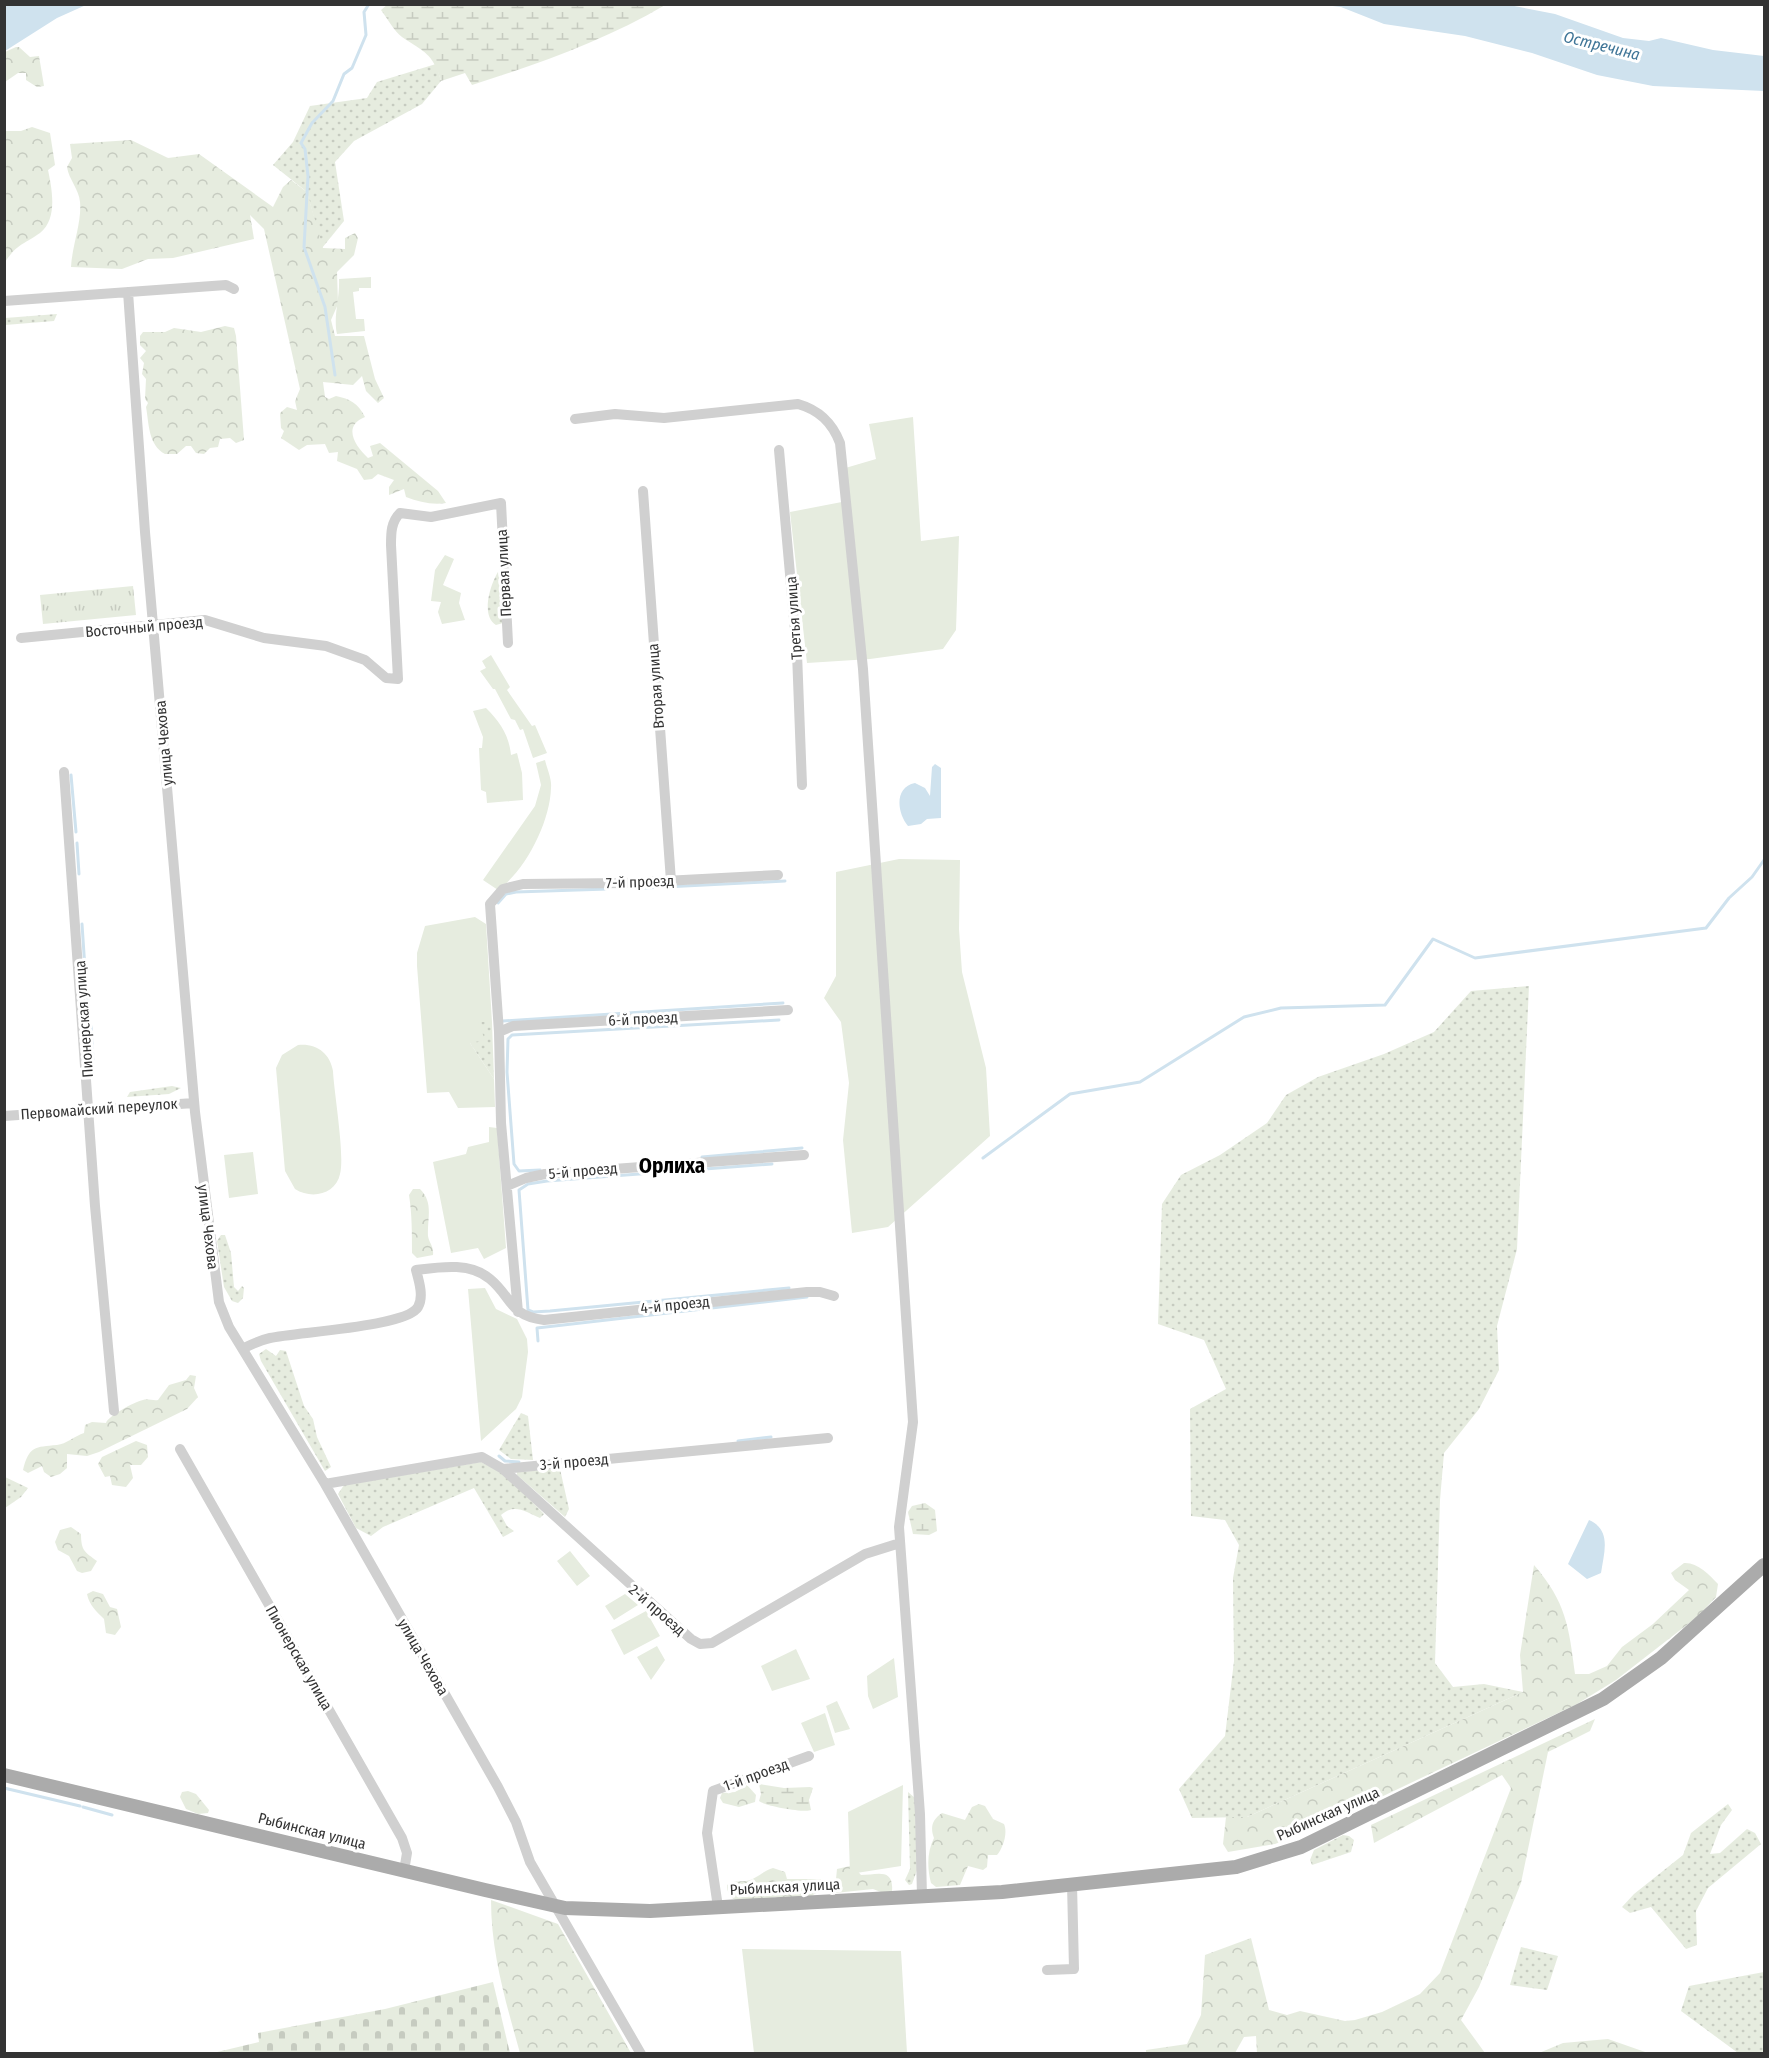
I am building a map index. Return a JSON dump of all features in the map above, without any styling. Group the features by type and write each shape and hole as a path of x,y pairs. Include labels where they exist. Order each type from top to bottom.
{"main road":[{"name":"Рыбинская улица","path":"4,1775 555,1906 598,1911 922,1897 1236,1867 1301,1847 1603,1699 1650,1667 1764,1565"}],"street":[{"path":"4,301 226,285 234,290"},
{"name":"улица Чехова","path":"128,292 153,625 194,1102 217,1292 225,1319 325,1484 498,1787 516,1822 530,1862 641,2054"},
{"path":"575,418 615,414 664,418 798,404 818,412 829,422 840,443 863,669 913,1422 900,1509 900,1543 921,1814 922,1897"},
{"name":"Третья улица","path":"779,450 797,653 802,785"},
{"name":"Вторая улица","path":"643,491 671,881"},
{"name":"Первая улица","path":"398,680 391,545 392,528 395,518 400,513 432,517 454,515 501,503 508,643"},
{"name":"Восточный проезд","path":"21,638 205,621 264,638 326,646 365,660 386,678 398,680"},
{"name":"Пионерская улица","path":"64,772 114,1411"},
{"name":"7-й проезд","path":"499,1032 490,904 503,889 523,884 671,881 778,875"},
{"name":"6-й проезд","path":"499,1032 513,1026 788,1011"},
{"path":"499,1032 501,1123 518,1312"},
{"name":"Первомайский переулок","path":"4,1116 194,1102"},
{"name":"5-й проезд","path":"507,1186 525,1178 545,1174 804,1155"},
{"path":"244,1348 268,1338 357,1326 410,1315 418,1308 420,1300 416,1270 431,1268 470,1268 490,1279 518,1312"},
{"name":"4-й проезд","path":"518,1312 529,1318 544,1320 807,1292 820,1292 834,1296"},
{"name":"3-й проезд","path":"325,1484 482,1457 502,1468 828,1438"},
{"name":"Пионерская улица","path":"180,1449 402,1838 407,1853 404,1870"},
{"name":"2-й проезд","path":"502,1468 614,1572 691,1639 700,1644 712,1643 865,1554 900,1543"},
{"name":"1-й проезд","path":"718,1907 707,1833 713,1791 808,1756"},
{"path":"1047,1970 1074,1969 1072,1884"}],"green space":[{"path":"388,4 665,5 571,50 472,85 465,73 441,81 431,59 402,37 381,10"},
{"path":"16,47 30,57 39,56 44,86 37,87 26,80 26,73 18,73 5,82 5,52"},
{"path":"436,64 441,81 422,104 354,141 335,162 344,221 322,248 307,192 273,165 293,142 310,106 367,98 377,82"},
{"path":"32,127 50,133 55,165 48,170 52,195 51,212 46,227 17,248 5,262 5,131 21,131"},
{"path":"131,140 168,158 199,154 273,207 283,187 291,180 307,192 323,248 345,249 345,238 355,233 358,238 354,255 337,272 338,304 331,320 335,336 364,336 375,379 384,398 378,403 366,391 362,376 353,385 323,382 325,397 329,399 336,396 353,402 362,412 365,417 358,421 352,431 355,442 368,458 373,456 370,446 380,443 438,491 446,503 421,502 411,499 406,497 404,489 389,495 389,487 394,480 378,474 372,479 364,480 357,469 337,461 338,452 329,453 325,444 307,445 299,450 281,438 284,431 281,428 280,413 287,407 297,410 295,401 300,389 264,229 250,215 254,239 173,258 148,259 122,269 71,267 80,210 79,197 67,167 72,158 70,144"},
{"path":"371,277 371,288 359,288 359,291 353,292 356,319 364,319 365,331 337,334 339,279"},
{"path":"57,314 54,321 5,325 5,318"},
{"path":"225,326 234,328 236,336 244,440 236,443 230,438 220,439 218,447 210,448 204,454 196,453 191,446 186,446 177,454 165,454 155,445 149,427 146,407 148,403 145,399 146,379 142,374 144,363 140,358 146,351 140,345 140,336 143,332 165,332 174,328 201,332"},
{"path":"913,417 921,541 959,536 956,630 943,649 870,659 807,663 790,512 847,501 842,469 876,459 869,424"},
{"path":"445,555 454,559 443,585 461,593 459,603 465,620 442,624 438,612 441,602 431,601 435,570"},
{"path":"502,566 503,623 496,625 488,613 488,605 491,587"},
{"path":"133,586 136,615 43,624 40,595"},
{"path":"491,655 510,687 507,690 532,726 535,725 547,753 533,758 523,729 520,730 515,720 511,719 495,689 480,671 486,668 482,661"},
{"path":"486,708 503,728 511,755 517,753 522,773 523,800 487,803 486,792 481,790 479,748 482,748 483,737 473,711"},
{"path":"545,760 551,788 550,801 541,830 527,858 498,890 483,880 535,806 541,785 536,763"},
{"path":"899,859 960,860 959,929 962,972 986,1068 990,1136 888,1227 852,1233 843,1140 849,1083 841,1022 824,998 836,976 836,872"},
{"path":"475,917 486,924 492,1022 478,1022 485,1040 470,1043 494,1079 495,1107 458,1108 449,1092 427,1093 417,953 425,926"},
{"path":"1529,986 1517,1249 1497,1326 1499,1370 1479,1409 1444,1453 1440,1500 1435,1663 1453,1687 1484,1684 1523,1692 1247,1817 1192,1818 1179,1789 1225,1736 1234,1661 1233,1578 1239,1545 1225,1520 1191,1516 1190,1409 1226,1389 1204,1340 1158,1324 1162,1204 1181,1175 1220,1155 1267,1123 1286,1095 1318,1077 1384,1054 1434,1032 1471,991"},
{"path":"478,1022 492,1022 494,1079 470,1043"},
{"path":"298,1045 321,1050 329,1059 333,1071 340,1139 340,1174 334,1186 316,1194 295,1189 285,1171 276,1068 282,1055"},
{"path":"172,1086 181,1088 169,1094 127,1097 130,1092"},
{"path":"489,1127 497,1128 506,1248 484,1259 478,1248 451,1253 433,1162 466,1154 468,1147 489,1142"},
{"path":"253,1152 258,1194 229,1198 224,1155"},
{"path":"413,1189 420,1189 427,1200 428,1236 433,1252 433,1255 417,1258 412,1253 409,1195"},
{"path":"221,1235 225,1235 231,1253 234,1287 238,1291 242,1286 244,1288 243,1298 238,1303 232,1301 224,1287 217,1241"},
{"path":"485,1288 496,1309 517,1319 527,1339 528,1352 522,1397 516,1409 481,1441 468,1289"},
{"path":"266,1349 276,1356 280,1350 286,1351 304,1406 313,1419 317,1437 331,1467 325,1471 261,1361 259,1354"},
{"path":"190,1375 196,1376 194,1388 198,1397 187,1409 99,1452 87,1456 67,1454 67,1468 60,1474 51,1477 44,1472 42,1466 28,1473 23,1470 28,1456 34,1449 64,1443 84,1433 85,1425 92,1422 106,1423 116,1413 139,1401 158,1400 169,1385 186,1380"},
{"path":"521,1413 528,1416 533,1460 511,1459 499,1450"},
{"path":"136,1441 147,1445 148,1457 141,1465 130,1465 133,1478 126,1487 112,1485 110,1476 105,1477 98,1464 102,1457"},
{"path":"481,1462 506,1475 544,1514 540,1518 525,1511 515,1509 506,1511 501,1515 507,1526 514,1531 503,1537 474,1488 383,1527 371,1536 356,1528 338,1494 344,1485"},
{"path":"560,1469 569,1509 565,1517 517,1475 517,1472"},
{"path":"5,1477 28,1488 21,1497 5,1508"},
{"path":"925,1503 935,1510 937,1531 929,1535 913,1534 908,1512 912,1506"},
{"path":"71,1527 81,1534 84,1550 97,1561 91,1571 82,1573 77,1571 69,1556 58,1550 55,1542 60,1530"},
{"path":"570,1551 590,1576 577,1586 557,1561"},
{"path":"1684,1563 1698,1567 1718,1584 1716,1597 1697,1617 1616,1680 1577,1704 1320,1826 1275,1844 1228,1852 1223,1844 1226,1817 1247,1817 1523,1692 1520,1655 1534,1565 1553,1591 1564,1616 1571,1642 1575,1674 1589,1674 1607,1666 1622,1647 1653,1624 1689,1590 1675,1580 1671,1573"},
{"path":"93,1591 103,1594 110,1607 117,1609 121,1627 115,1635 106,1633 104,1619 90,1602 87,1594"},
{"path":"625,1594 638,1605 614,1620 605,1606"},
{"path":"646,1611 660,1636 624,1655 611,1630"},
{"path":"657,1646 665,1660 651,1680 637,1657"},
{"path":"796,1649 810,1679 772,1691 761,1666"},
{"path":"894,1658 898,1697 873,1709 868,1696 867,1676"},
{"path":"837,1701 850,1729 835,1733 826,1706"},
{"path":"825,1713 835,1745 814,1752 801,1723"},
{"path":"1595,1719 1590,1731 1548,1752 1521,1883 1479,1987 1461,2020 1485,2053 1257,2053 1256,2036 1244,2037 1235,2053 1146,2053 1146,2050 1187,2044 1201,2015 1205,1955 1251,1938 1269,2010 1287,2015 1300,2011 1345,2021 1355,2020 1382,2012 1420,1994 1440,1973 1511,1788 1502,1775 1374,1843 1371,1825"},
{"path":"759,1784 784,1788 813,1788 809,1800 811,1810 793,1810 759,1801 761,1794"},
{"path":"747,1785 756,1795 755,1802 739,1807 723,1803 720,1798 722,1793 735,1792"},
{"path":"903,1785 901,1866 850,1874 848,1812"},
{"path":"188,1791 196,1794 209,1810 208,1813 198,1814 186,1809 180,1797 182,1792"},
{"path":"908,1792 915,1798 917,1870 912,1884 909,1885 905,1880 910,1869"},
{"path":"979,1804 985,1806 993,1819 1004,1824 1005,1836 1001,1848 997,1855 988,1855 987,1867 983,1870 968,1866 960,1885 936,1887 931,1883 928,1865 934,1838 932,1827 934,1821 942,1813 965,1820 972,1807"},
{"path":"1728,1804 1732,1810 1721,1825 1710,1854 1720,1853 1747,1829 1755,1833 1761,1844 1708,1888 1696,1911 1697,1945 1686,1949 1651,1907 1630,1913 1622,1907 1634,1894 1683,1855 1691,1833"},
{"path":"1343,1835 1354,1840 1351,1852 1312,1865 1310,1860 1314,1850"},
{"path":"850,1866 861,1875 887,1875 892,1883 892,1891 886,1894 873,1889 835,1893 830,1887 836,1879 837,1869"},
{"path":"773,1868 785,1872 787,1879 821,1879 823,1888 800,1900 775,1897 746,1902 738,1901 728,1893 729,1883 750,1880"},
{"path":"491,1900 558,1924 631,2053 520,2053 496,1959"},
{"path":"1521,1947 1558,1956 1547,1990 1510,1985"},
{"path":"742,1949 901,1951 907,2053 754,2053"},
{"path":"1764,1972 1764,2053 1738,2053 1681,2011 1689,1986"},
{"path":"493,1982 510,2053 213,2053 259,2042 258,2033 385,2009"},
{"path":"1608,2039 1648,2053 1539,2053 1563,2043"}],"water":[{"path":"5,4 86,5 57,18 5,51"},
{"name":"Остречина","path":"1324,5 1509,5 1555,14 1623,38 1649,41 1661,38 1713,50 1764,56 1764,91 1653,86 1597,75 1532,53 1465,36 1384,24 1341,7"},
{"path":"935,764 941,768 941,818 927,819 921,824 908,826 900,808 903,790 915,783 925,788 930,796 932,767"},
{"path":"1589,1520 1601,1530 1605,1550 1601,1573 1587,1579 1568,1564"}],"waterway":[{"path":"335,375 325,307 304,247 308,176 305,149 301,143 312,123 333,101 344,74 352,68 366,35 364,12 369,4"},
{"path":"71,775 76,832"},
{"path":"77,843 79,874"},
{"path":"983,1158 1070,1094 1140,1082 1244,1017 1281,1008 1385,1005 1433,939 1475,958 1706,928 1729,898 1752,877 1764,860"},
{"path":"645,888 785,881"},
{"path":"498,903 506,894 516,892 608,889"},
{"path":"82,924 85,969"},
{"path":"86,977 89,1009"},
{"path":"503,1021 783,1003"},
{"path":"540,1170 519,1171 514,1164 507,1072 508,1039 512,1035 779,1020"},
{"path":"91,1026 93,1060"},
{"path":"702,1157 802,1148"},
{"path":"772,1164 528,1184 519,1190 528,1310 550,1311 789,1288"},
{"path":"538,1341 537,1328 807,1297"},
{"path":"738,1441 771,1437"},
{"path":"499,1456 505,1461 519,1462"},
{"path":"4,1788 80,1806"},
{"path":"83,1807 112,1815"}],"district":[{"name":"Орлиха","path":"672,1166"}]}
